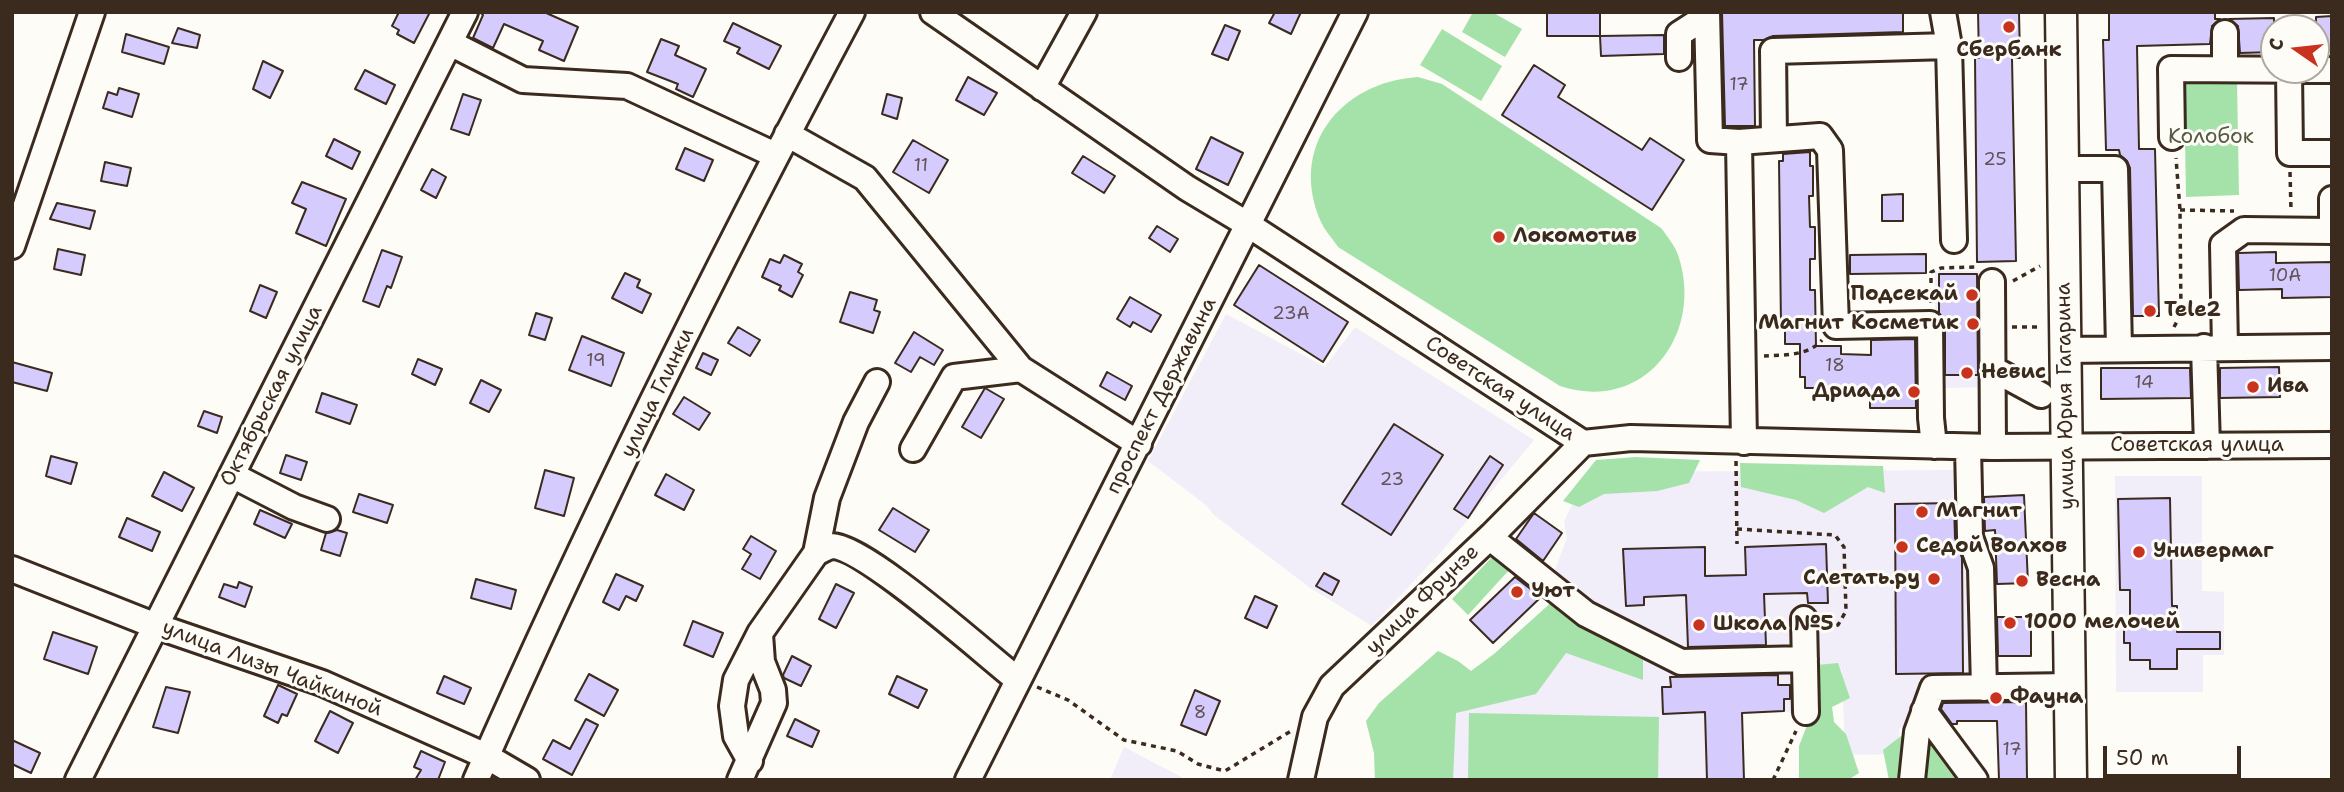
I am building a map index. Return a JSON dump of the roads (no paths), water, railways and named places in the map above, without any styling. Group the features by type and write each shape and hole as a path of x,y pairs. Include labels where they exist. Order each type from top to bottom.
{"main road":[{"name":"улица Юрия Гагарина","path":"2061,12 2071,780"}],"street":[{"path":"12,246 92,12"},
{"name":"Октябрьская улица","path":"78,780 465,12"},
{"name":"улица Глинки","path":"476,780 597,517 781,144 852,12"},
{"name":"Советская улица","path":"933,12 1187,188 1247,224 1583,443 1631,438 1740,451 1934,446 2332,445"},
{"name":"проспект Державина","path":"968,780 1355,12"},
{"path":"1944,12 1949,46 1954,240"},
{"path":"1042,88 1087,14"},
{"path":"1679,58 1679,34 1707,14"},
{"path":"1707,14 1710,140 1739,142 1820,136 1830,150 1836,326 1930,324 1934,446"},
{"path":"2225,23 2225,69"},
{"path":"450,43 523,80 627,86 865,178 1021,369 1139,444"},
{"path":"1774,139 1773,51 1949,46"},
{"path":"2172,137 2171,69 2260,70"},
{"path":"2289,84 2290,153 2332,153"},
{"path":"1739,142 1742,357 1740,451"},
{"path":"2062,169 2115,169 2119,348"},
{"path":"2207,446 2223,245 2244,230 2332,230 2332,199"},
{"path":"1992,282 1993,447"},
{"path":"2064,350 2332,347"},
{"path":"913,449 954,377 1021,369"},
{"path":"1993,369 2040,395"},
{"path":"745,770 732,706 736,680 760,634 816,553 827,498 856,422 877,382"},
{"name":"улица Фрунзе","path":"1301,780 1315,717 1332,686 1492,535 1583,443"},
{"path":"1968,447 1970,537 1981,568 1984,688"},
{"path":"232,475 294,507 327,519"},
{"path":"1492,535 1499,544 1586,614 1681,662 1805,659"},
{"path":"816,553 831,546 849,551 926,602 965,639 1018,680"},
{"name":"улица Лизы Чайкиной","path":"12,569 156,626 322,683 486,756 527,780"},
{"path":"1804,626 1806,712"},
{"path":"745,770 774,703 773,690 762,662 760,634"},
{"path":"1912,780 1917,732 1933,688 2071,686"},
{"path":"1924,710 1975,780"}],"place":[{"name":"Сбербанк","path":"2009,27"},
{"name":"Локомотив","path":"1499,237"},
{"name":"Подсекай","path":"1972,295"},
{"name":"Tele2","path":"2150,311"},
{"name":"Магнит Косметик","path":"1973,324"},
{"name":"Невис","path":"1967,373"},
{"name":"Ива","path":"2253,387"},
{"name":"Дриада","path":"1914,392"},
{"name":"Магнит","path":"1922,512"},
{"name":"Седой Волхов","path":"1902,547"},
{"name":"Универмаг","path":"2139,552"},
{"name":"Слетать.ру","path":"1934,579"},
{"name":"Весна","path":"2022,581"},
{"name":"Уют","path":"1517,592"},
{"name":"1000 мелочей","path":"2010,623"},
{"name":"Школа №5","path":"1699,625"},
{"name":"Фауна","path":"1996,698"}],"park label":[{"name":"Колобок","path":"2211,138"}]}
